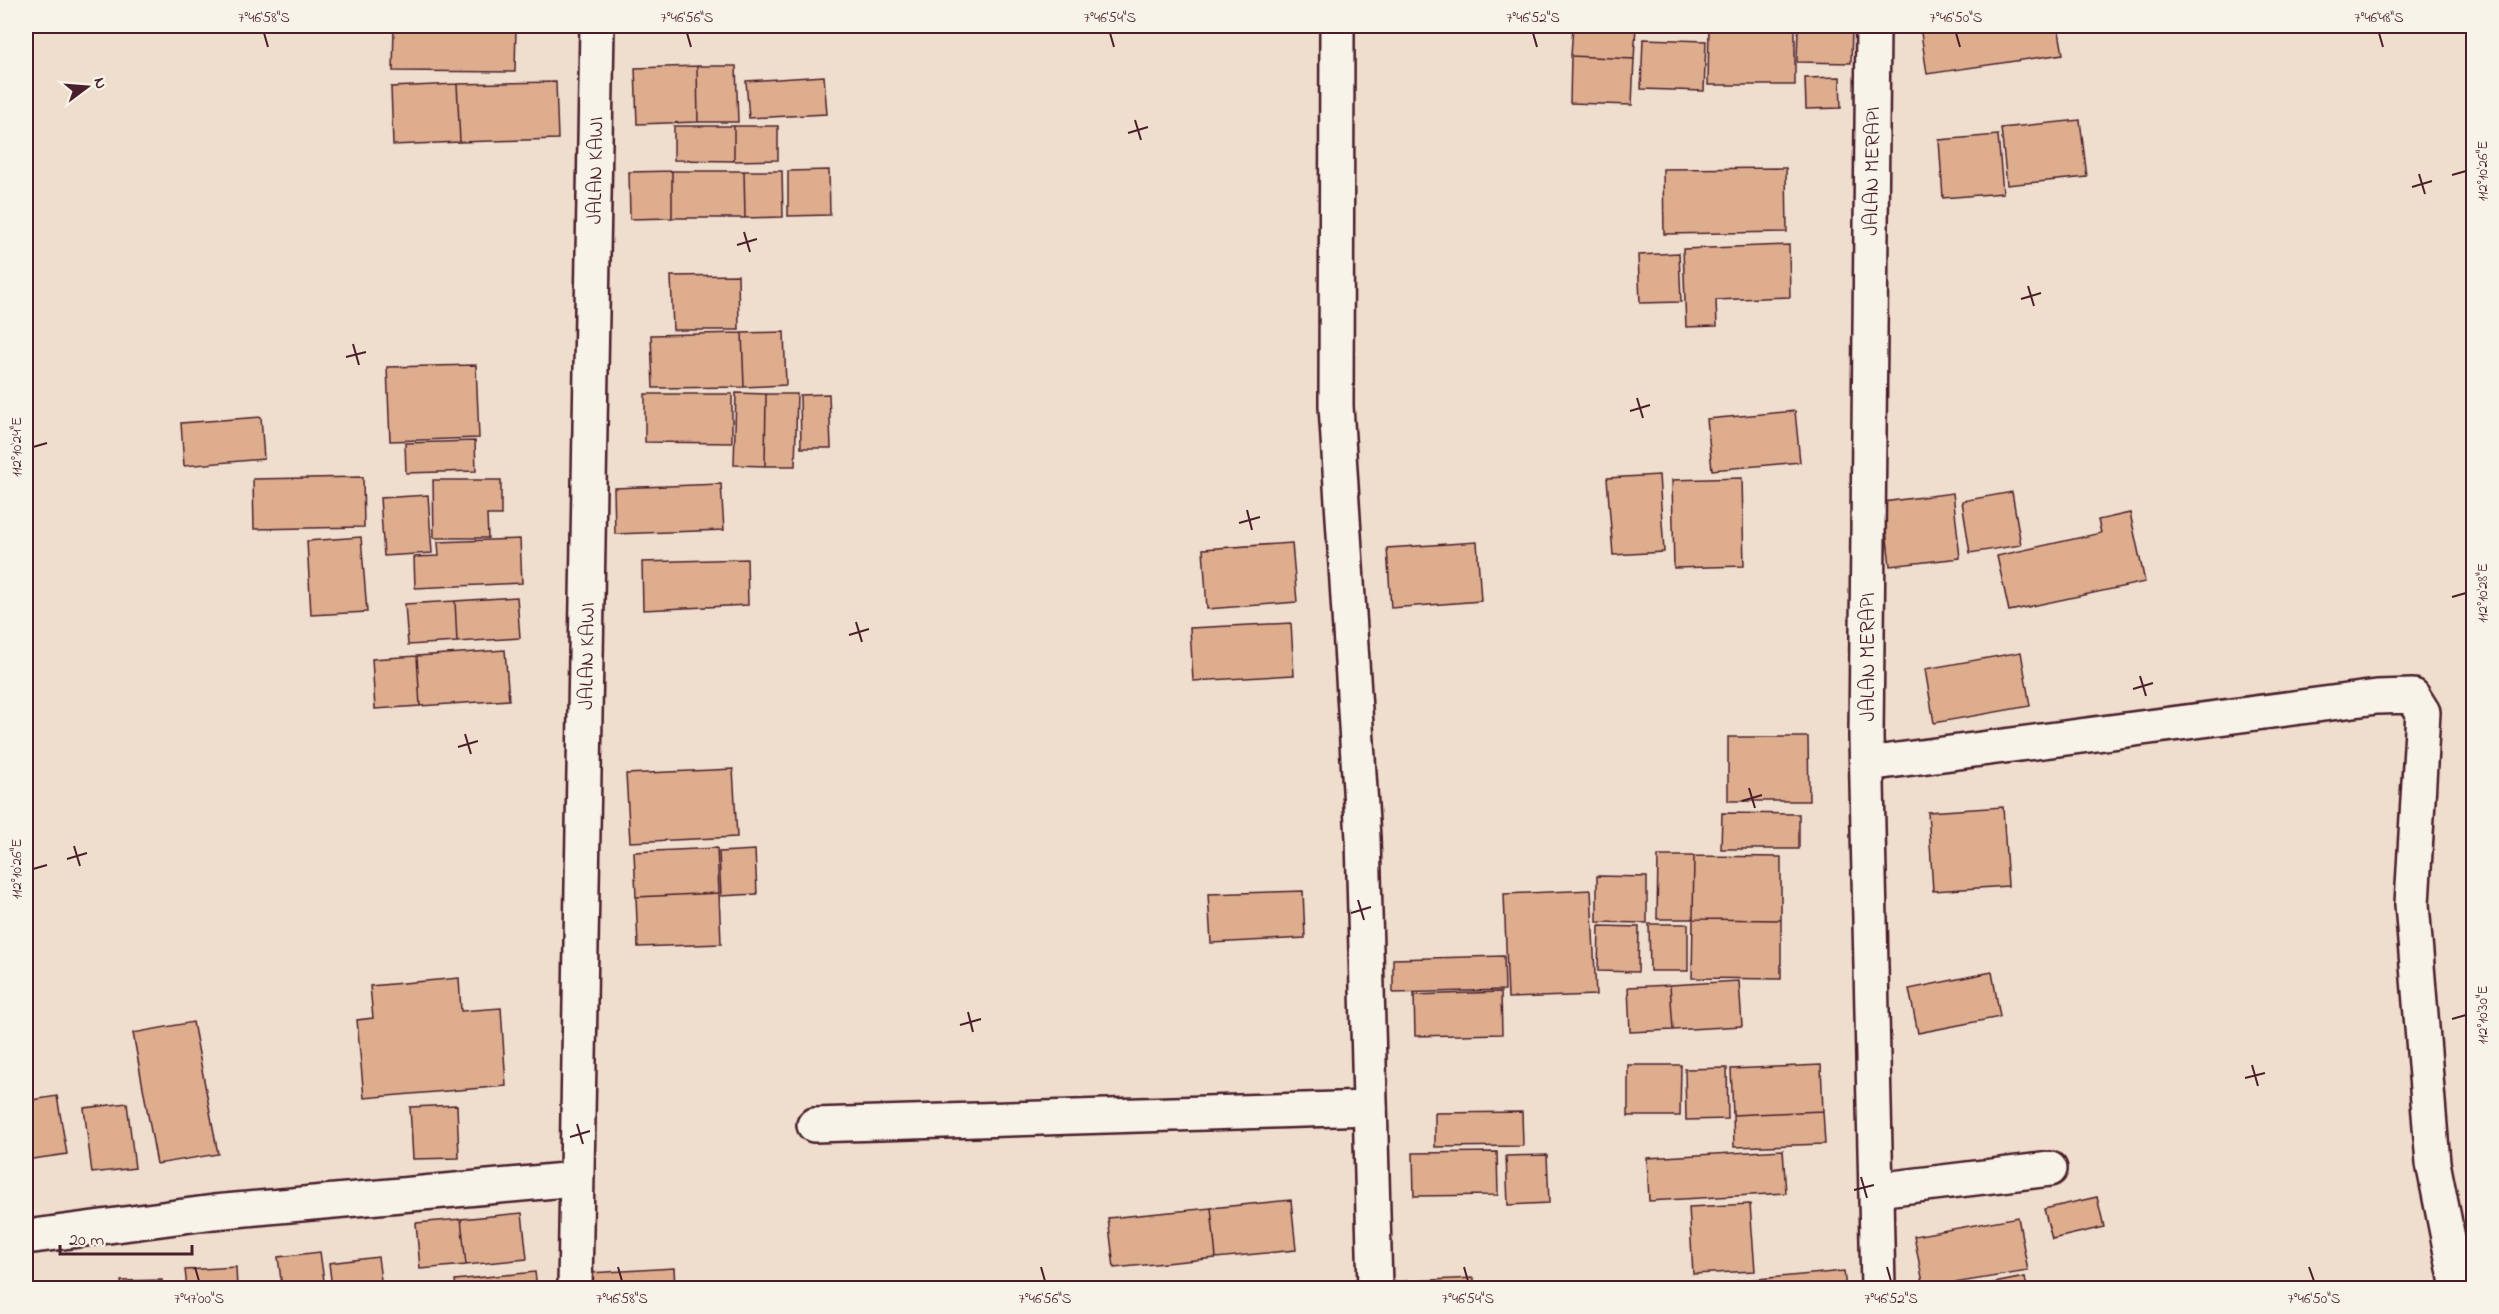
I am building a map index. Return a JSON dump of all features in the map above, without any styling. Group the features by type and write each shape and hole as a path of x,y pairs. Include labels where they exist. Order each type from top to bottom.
{"street":[{"name":"JALAN KAWI","path":"575,1288 597,26"},
{"path":"1337,26 1336,406 1363,838 1375,1288"},
{"name":"JALAN MERAPI","path":"1873,26 1867,764 1878,1288"},
{"path":"1867,764 2377,697 2414,696 2423,712 2412,904 2433,1163 2458,1288"},
{"path":"814,1125 1370,1108"},
{"path":"1876,1190 2050,1169"},
{"path":"26,1237 214,1212 576,1179"}],"building":[{"path":"394,26 516,26 515,72 393,71"},
{"path":"1573,26 1636,26 1634,59 1571,56"},
{"path":"1709,26 1795,26 1795,85 1708,85"},
{"path":"1920,26 2058,26 2063,54 1927,74"},
{"path":"1798,27 1852,27 1851,63 1797,62"},
{"path":"1643,39 1706,41 1704,91 1641,89"},
{"path":"1571,56 1634,59 1632,105 1570,103"},
{"path":"697,66 736,66 738,122 698,122"},
{"path":"697,66 698,122 637,124 635,68"},
{"path":"824,76 827,114 749,118 746,81"},
{"path":"1840,77 1841,108 1806,109 1805,78"},
{"path":"556,82 558,139 460,142 457,84"},
{"path":"457,84 460,142 393,145 391,87"},
{"path":"2080,120 2087,177 2007,185 2001,128"},
{"path":"674,126 734,126 734,161 674,160"},
{"path":"734,126 778,126 778,160 734,161"},
{"path":"1998,135 2003,193 1943,198 1939,140"},
{"path":"1786,168 1787,232 1664,234 1663,169"},
{"path":"829,170 830,215 788,216 788,171"},
{"path":"672,171 672,218 630,219 629,172"},
{"path":"672,171 744,171 745,218 672,218"},
{"path":"744,171 782,171 783,217 745,218"},
{"path":"1789,245 1790,297 1716,300 1717,326 1686,327 1683,249"},
{"path":"1679,253 1681,302 1640,303 1638,255"},
{"path":"738,275 739,330 673,330 671,276"},
{"path":"784,332 786,385 744,387 742,333"},
{"path":"742,333 744,387 653,388 651,335"},
{"path":"476,365 479,438 390,441 387,367"},
{"path":"736,393 766,394 765,466 734,465"},
{"path":"645,394 732,394 732,443 645,442"},
{"path":"766,394 797,394 795,466 765,466"},
{"path":"829,394 831,448 801,448 800,395"},
{"path":"1795,411 1800,462 1712,470 1707,419"},
{"path":"261,417 264,459 184,466 181,423"},
{"path":"475,441 476,471 406,473 405,443"},
{"path":"1659,475 1664,552 1613,555 1607,478"},
{"path":"363,477 364,527 254,529 253,479"},
{"path":"1742,478 1744,566 1674,568 1672,480"},
{"path":"433,480 501,480 501,515 487,515 488,538 434,538"},
{"path":"721,484 724,530 615,534 614,488"},
{"path":"2012,492 2021,545 1970,553 1962,501"},
{"path":"1953,493 1960,558 1890,566 1883,502"},
{"path":"428,495 432,553 384,556 380,498"},
{"path":"2130,513 2145,582 2009,611 1997,556 2101,533 2098,520"},
{"path":"361,537 367,612 311,615 307,541"},
{"path":"520,539 522,583 415,588 414,557 439,556 438,542"},
{"path":"1477,542 1481,601 1391,608 1387,548"},
{"path":"1292,543 1297,602 1207,609 1203,549"},
{"path":"747,559 748,605 643,610 642,562"},
{"path":"517,597 520,638 457,642 455,601"},
{"path":"455,601 457,642 408,645 405,604"},
{"path":"1291,623 1294,675 1193,681 1190,628"},
{"path":"505,650 509,700 420,706 417,656"},
{"path":"2021,652 2030,706 1934,723 1925,669"},
{"path":"417,656 420,706 375,709 372,659"},
{"path":"1728,737 1808,737 1809,801 1728,801"},
{"path":"733,769 737,837 630,842 626,774"},
{"path":"2003,807 2008,886 1933,891 1928,812"},
{"path":"1722,813 1799,814 1799,849 1721,849"},
{"path":"717,848 719,893 636,897 634,852"},
{"path":"755,850 757,894 721,896 719,852"},
{"path":"1658,856 1694,856 1693,919 1657,919"},
{"path":"1694,856 1781,857 1781,920 1693,919"},
{"path":"1597,876 1647,877 1647,923 1597,922"},
{"path":"1591,890 1596,995 1508,998 1504,894"},
{"path":"1303,891 1305,938 1211,943 1208,894"},
{"path":"719,893 721,944 638,947 636,897"},
{"path":"1693,919 1781,920 1781,979 1692,978"},
{"path":"1649,924 1688,924 1688,971 1650,971"},
{"path":"1599,926 1639,927 1638,972 1598,971"},
{"path":"1504,956 1505,990 1393,993 1393,959"},
{"path":"1992,972 2000,1017 1918,1033 1909,989"},
{"path":"459,978 461,1011 501,1008 506,1086 364,1098 357,1020 373,1018 370,986"},
{"path":"1739,981 1742,1026 1673,1030 1670,985"},
{"path":"1670,985 1673,1030 1630,1032 1628,987"},
{"path":"1501,992 1502,1034 1415,1036 1414,995"},
{"path":"193,1022 218,1154 157,1164 133,1033"},
{"path":"1628,1065 1681,1065 1680,1116 1628,1116"},
{"path":"1821,1065 1823,1111 1733,1115 1731,1069"},
{"path":"1727,1068 1728,1119 1686,1120 1685,1069"},
{"path":"57,1096 67,1154 26,1160 26,1101"},
{"path":"127,1103 135,1168 92,1173 84,1108"},
{"path":"457,1105 459,1158 413,1159 410,1107"},
{"path":"1823,1111 1825,1144 1734,1147 1733,1115"},
{"path":"1522,1112 1523,1146 1435,1147 1435,1113"},
{"path":"1783,1150 1786,1193 1649,1201 1647,1158"},
{"path":"1497,1152 1498,1195 1414,1196 1413,1153"},
{"path":"1547,1155 1549,1203 1508,1205 1506,1156"},
{"path":"2097,1197 2104,1227 2052,1239 2044,1209"},
{"path":"1291,1200 1296,1250 1216,1258 1211,1208"},
{"path":"1750,1204 1755,1271 1693,1274 1689,1207"},
{"path":"1211,1208 1216,1258 1114,1268 1108,1218"},
{"path":"522,1213 527,1259 466,1265 461,1219"},
{"path":"2018,1217 2028,1271 1924,1288 1914,1236"},
{"path":"461,1219 466,1265 420,1269 416,1223"},
{"path":"320,1252 325,1288 282,1288 278,1257"},
{"path":"378,1257 382,1288 332,1288 329,1263"},
{"path":"236,1267 237,1288 187,1288 185,1270"},
{"path":"674,1268 675,1288 590,1288 590,1273"},
{"path":"1844,1271 1846,1288 1738,1288 1737,1281"},
{"path":"535,1272 537,1288 456,1288 455,1280"},
{"path":"2025,1277 2027,1288 1968,1288"},
{"path":"1474,1278 1474,1288 1388,1288 1388,1282"},
{"path":"162,1280 162,1288 122,1288 121,1281"}]}
